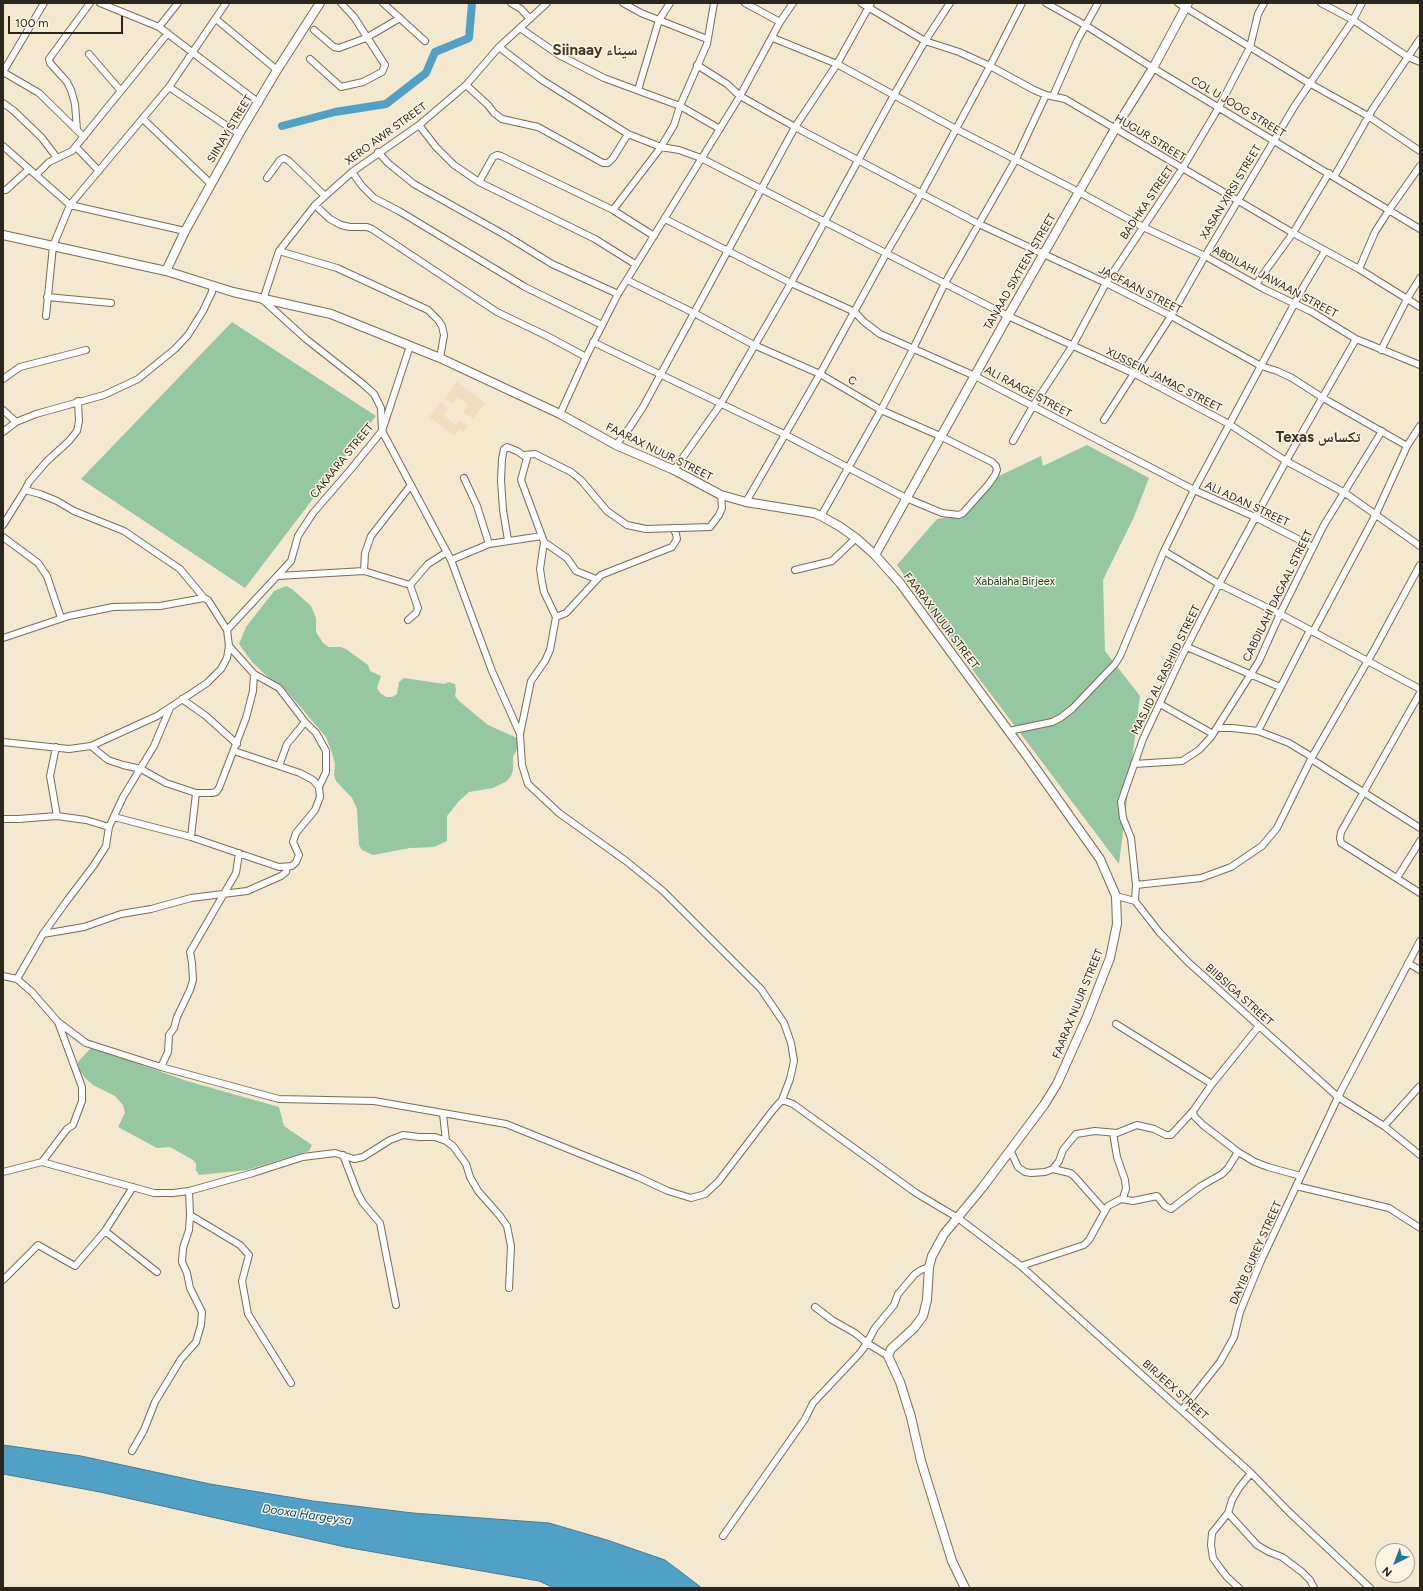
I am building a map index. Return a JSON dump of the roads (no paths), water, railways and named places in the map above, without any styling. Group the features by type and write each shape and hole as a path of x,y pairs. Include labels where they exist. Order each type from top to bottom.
{"main road":[{"name":"SIINAY STREET","path":"166,271 185,232 239,134 259,103 277,70 320,3"},
{"name":"TANAAD SIXTEEN STREET","path":"875,555 940,436 1043,254 1115,128 1153,68 1187,5"},
{"name":"FAARAX NUUR STREET","path":"3,235 166,271 263,300 331,314 440,358 560,414 616,445 674,470 721,495 746,502 814,513 821,516 856,538 875,555 900,583 1100,859 1116,896 1117,924 1110,958 1087,1017 1057,1084 982,1188 944,1234 932,1256 929,1266 927,1300 923,1316 914,1328 891,1349 888,1356"},
{"path":"888,1356 900,1382 911,1417 921,1461 952,1562 965,1588"}],"street":[{"path":"77,130 75,104 71,90 67,82 50,63 49,59 90,3"},
{"path":"100,3 159,27 259,103"},
{"path":"159,27 178,3"},
{"path":"46,316 53,246 70,205 169,87 193,54 226,3"},
{"path":"310,59 340,87 363,82 382,72 385,65 366,38 354,17 341,3"},
{"path":"383,3 425,41"},
{"path":"511,3 521,9 530,19"},
{"name":"XERO AWR STREET","path":"263,300 279,251 314,205 352,172 378,152 419,125 466,85 499,47 547,3"},
{"path":"623,3 641,13 707,39"},
{"path":"638,90 659,20 670,3"},
{"path":"613,210 661,147 674,125 680,106 704,52 714,3"},
{"path":"745,3 780,22"},
{"path":"560,414 593,342 635,264 665,219 740,96 773,38 780,22 793,3"},
{"name":"HUGUR STREET","path":"862,3 870,5 925,41 959,52 1046,95 1065,99 1182,169 1359,269 1420,307"},
{"path":"674,470 720,404 791,283 894,95 925,41 950,3"},
{"path":"746,502 786,435 855,312 886,252 921,194 1022,3"},
{"name":"COL U JOOG STREET","path":"1046,3 1086,25 1153,68 1420,229"},
{"path":"1053,96 1068,59 1098,3"},
{"path":"1178,3 1187,5 1250,47 1309,83 1368,116 1420,152"},
{"name":"BADHKA STREET","path":"1013,441 1033,406 1073,345 1106,283 1182,169 1219,107 1250,47 1258,14 1264,3"},
{"path":"1321,3 1353,20 1408,57 1420,62"},
{"name":"XASAN XIRSI STREET","path":"1104,420 1171,316 1238,200 1309,83 1353,20 1362,3"},
{"path":"42,4 3,72 39,93 84,137"},
{"path":"616,445 643,407 795,127 837,64 870,5"},
{"path":"314,30 334,47 339,48 366,38 400,18"},
{"path":"216,19 277,70"},
{"path":"520,28 559,55 604,78 680,106 720,128"},
{"path":"36,175 49,162 72,151 76,147 168,33"},
{"name":"ABDILAHI JAWAAN STREET","path":"773,38 837,64 956,129 1079,192 1143,227 1205,256 1294,303 1356,339 1420,365"},
{"path":"1256,284 1332,175 1368,116 1420,39"},
{"name":"XUSSEIN JAMAC STREET","path":"499,47 542,80 628,134 661,147 679,150 701,158 1008,316 1135,374 1229,424 1286,461 1345,493 1420,546"},
{"path":"89,54 121,91"},
{"name":"JACFAAN STREET","path":"697,65 727,84 740,96 795,127 979,224 1106,283 1171,316 1261,366 1292,378 1323,398 1407,446"},
{"path":"466,85 502,119 538,127 603,163 608,163 613,158 628,134"},
{"path":"169,87 239,134"},
{"path":"821,516 881,410 945,283 1016,159 1046,95"},
{"path":"3,103 14,111 42,138 57,158"},
{"path":"143,119 211,184"},
{"path":"419,125 436,147 454,165 479,182 595,239 635,264"},
{"path":"3,146 70,205 185,232"},
{"path":"76,147 99,171"},
{"path":"378,152 393,167 414,184 505,235 552,264 618,294"},
{"path":"479,182 493,157 497,155 613,210 654,236"},
{"path":"267,178 280,160 284,158 325,196"},
{"path":"1359,269 1375,232 1420,166"},
{"path":"3,190 6,190 29,169"},
{"path":"352,172 362,186 374,198 399,211 525,287 602,325"},
{"path":"314,205 330,219 341,225 350,227 367,227 372,229 497,312 549,336 586,357"},
{"name":"ALI RAAGE STREET","path":"665,219 791,283 855,312 863,321 880,334 974,376 1194,490"},
{"path":"279,251 337,268 428,310 442,326 444,335 440,358"},
{"path":"1008,731 1052,722 1060,718 1072,709 1115,664 1123,651 1164,551 1194,490 1294,303 1325,251"},
{"path":"1381,350 1407,299 1420,278"},
{"name":"C","path":"626,280 754,344 820,374 881,410 940,436 992,462 996,466 997,470 995,475 988,485 967,509 959,515 942,513 906,498"},
{"path":"3,432 16,422 36,414 104,394 138,379 175,349 188,335 203,311 212,292 213,284"},
{"path":"47,297 111,303"},
{"name":"CAKAARA STREET","path":"263,300 306,339 374,394 381,408 382,430 313,513 298,536 291,561 278,576"},
{"name":"MASJID AL RASHIID STREET","path":"1135,901 1136,885 1131,838 1123,818 1121,802 1143,739 1219,584 1286,461 1356,339"},
{"path":"593,342 786,435 906,498"},
{"path":"410,346 382,430 451,560 492,671 520,734"},
{"path":"3,379 20,367 86,350"},
{"path":"3,525 29,482 46,462 77,431 79,421 78,401"},
{"path":"3,410 16,422"},
{"path":"1258,731 1280,687 1376,514 1407,446 1420,426"},
{"name":"CABDILAHI DAGAAL STREET","path":"1134,764 1182,761 1199,750 1215,731 1259,660 1324,525 1382,431"},
{"path":"3,976 17,979 32,992 58,1022 86,1043 161,1067 280,1100 374,1100 420,1108 443,1114 506,1124 638,1177 668,1191 690,1198 705,1194 718,1182 782,1100 790,1079 794,1061 791,1043 784,1023 761,989 663,891 626,861 559,813 528,784 522,765 520,734 531,681 545,661 550,650 556,617 544,592 542,582 540,569 543,539 521,480 527,458 507,447 504,449 501,480 503,510 508,540"},
{"path":"524,455 534,454 571,472 581,480 607,511 627,525 646,529 710,527 719,515 722,508 721,495"},
{"path":"464,478 477,506 489,544"},
{"path":"364,571 365,553 371,536 411,485"},
{"path":"3,742 69,748 91,746 156,716 207,683 221,670 227,658 229,646 227,630 208,600 204,598 180,569 124,531 74,511 57,501 25,490"},
{"name":"ALI ADAN STREET","path":"1194,490 1255,517 1313,547"},
{"path":"556,617 566,614 601,575 672,547 677,539 673,528"},
{"path":"3,537 38,562 47,576 61,618"},
{"path":"795,570 832,562 856,538"},
{"path":"451,560 489,544 508,540 543,539 566,558 576,571 596,579"},
{"path":"1164,551 1219,584 1280,614 1420,689"},
{"path":"410,585 428,564 447,552"},
{"path":"1136,885 1201,878 1231,867 1262,846 1277,828 1312,758 1368,661 1420,565"},
{"path":"227,630 278,576 364,571 410,585"},
{"path":"408,620 416,613 418,608 410,585"},
{"path":"3,638 61,618 113,607 160,606 204,598"},
{"path":"114,817 191,837 279,867 292,866 296,862 299,855 293,842 296,833 315,810 320,797 319,787 326,772 326,752 316,733 305,722 279,688 254,674 229,646"},
{"path":"1188,647 1280,687"},
{"path":"91,746 108,760 123,766 141,769 166,783 196,793 216,792 237,744 246,718 253,691 254,674"},
{"path":"1420,693 1341,832 1340,838 1342,842 1420,893"},
{"path":"182,699 206,716 237,744"},
{"path":"1160,704 1215,731 1232,728 1258,731 1289,744 1420,828"},
{"path":"17,979 43,934 94,865 106,846 109,827 122,797 141,769 154,746 170,707"},
{"path":"279,766 287,744 305,722"},
{"path":"56,747 50,776 57,816"},
{"path":"234,751 300,773 313,780 319,787"},
{"path":"191,837 196,793"},
{"path":"3,819 57,816 86,820 109,827"},
{"path":"1396,878 1420,841"},
{"path":"161,1067 168,1052 169,1035 174,1028 176,1017 190,990 193,980 190,952 236,873 239,853"},
{"path":"43,934 84,927 121,914 151,909 191,898 248,890 275,879 286,872 287,867"},
{"path":"1116,896 1135,901"},
{"name":"BIIBSIGA STREET","path":"1135,901 1171,945 1338,1097 1384,1126 1420,1155"},
{"name":"DAYIB GUREY STREET","path":"1182,1410 1220,1362 1234,1337 1240,1312 1296,1186 1338,1097 1420,941"},
{"path":"1408,963 1420,970"},
{"path":"42,1162 67,1129 73,1125 82,1101 82,1087 58,1022"},
{"path":"1116,1024 1212,1084"},
{"path":"1010,1150 1018,1167 1025,1172 1045,1172 1053,1169 1064,1150 1076,1134 1095,1131 1113,1133 1125,1131 1138,1124 1166,1135 1171,1135 1193,1111 1212,1084 1259,1026"},
{"path":"1384,1126 1420,1086"},
{"name":"BIRJEEX STREET","path":"782,1100 793,1104 916,1193 958,1218 1020,1266 1182,1410 1370,1588"},
{"path":"1193,1111 1194,1116 1203,1125 1238,1152 1255,1162 1268,1167 1301,1176"},
{"path":"443,1114 446,1141"},
{"path":"1020,1266 1084,1245 1089,1240 1108,1206 1123,1198 1126,1189 1125,1180 1117,1157 1113,1133"},
{"path":"3,1172 42,1162 154,1193 173,1193 189,1191 303,1157 335,1153 354,1159 364,1157 390,1140 402,1135 435,1137 446,1141 453,1146 466,1164 470,1177 478,1192 507,1226 511,1246 509,1288"},
{"path":"1123,1198 1133,1201 1157,1196 1168,1209 1171,1209 1201,1186 1222,1174 1228,1168 1238,1152"},
{"path":"343,1155 358,1194 363,1203 380,1223 396,1305"},
{"path":"1053,1169 1070,1173 1074,1176 1105,1211"},
{"path":"1296,1186 1389,1208 1420,1228"},
{"path":"3,1280 38,1245 75,1266 105,1231 133,1187"},
{"path":"132,1451 144,1430 155,1402 181,1358 196,1342 201,1326 202,1312 190,1288 187,1274 182,1262 183,1248 189,1230 189,1191"},
{"path":"190,1215 240,1245 249,1255 242,1281 248,1314 291,1383"},
{"path":"105,1231 157,1272"},
{"path":"724,1536 805,1419 813,1403 860,1353 875,1328 894,1305 898,1294 915,1274 929,1266"},
{"path":"815,1307 832,1320 856,1333 867,1343 888,1356"},
{"path":"1239,1588 1220,1568 1213,1558 1211,1545 1212,1533 1228,1513 1232,1500 1250,1473"},
{"path":"1228,1513 1257,1545 1293,1564 1310,1580 1314,1588"}],"water":[{"name":"Dooxa Hargeysa","path":"3,1445 81,1456 210,1484 313,1501 413,1513 549,1523 607,1540 665,1560 702,1588 554,1588 539,1581 345,1547 100,1492 3,1474"}],"waterway":[{"path":"282,126 335,112 386,104 426,73 435,52 469,38 472,3"}],"district":[{"name":"Siinaay سيناء","path":"595,51"},
{"name":"Texas تكساس","path":"1318,438"}],"park label":[{"name":"Xabalaha Birjeex","path":"1015,582"}]}
